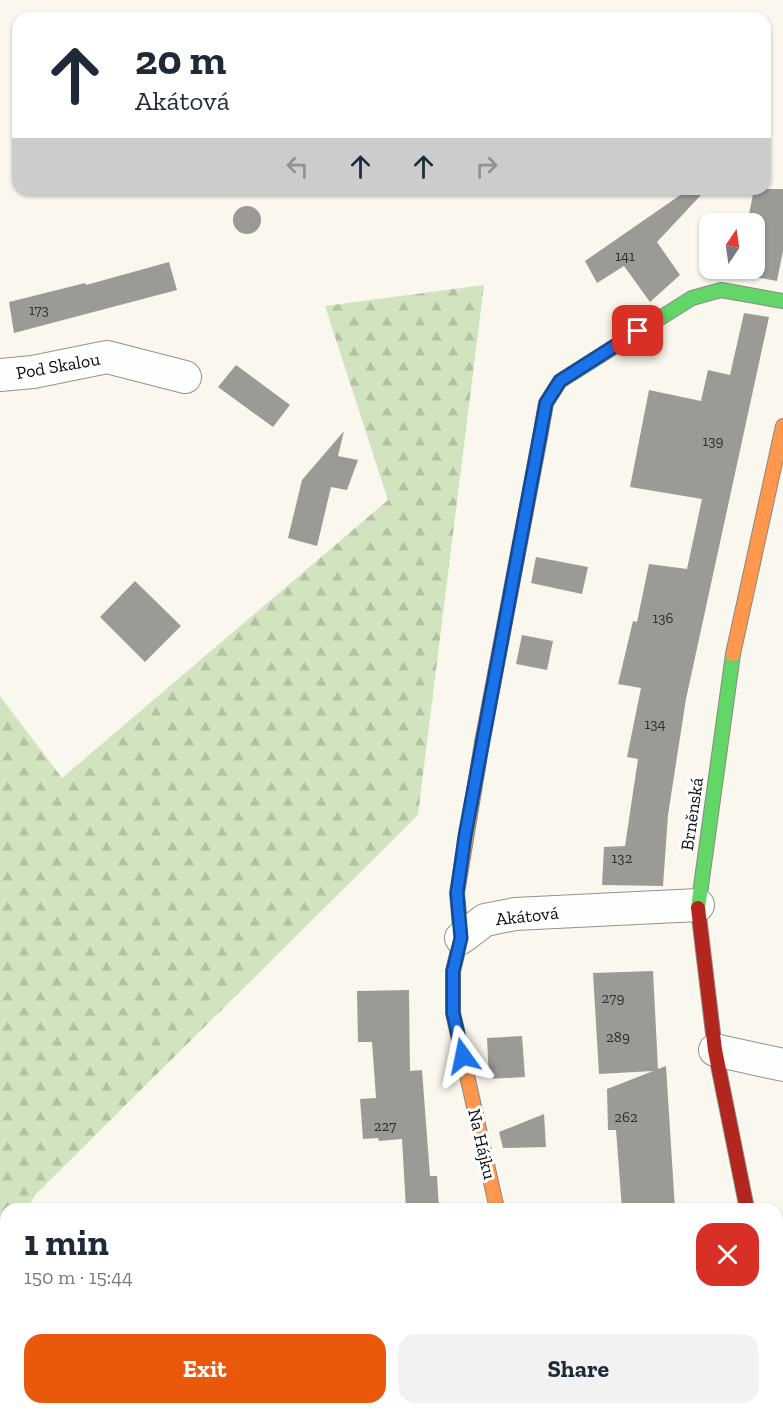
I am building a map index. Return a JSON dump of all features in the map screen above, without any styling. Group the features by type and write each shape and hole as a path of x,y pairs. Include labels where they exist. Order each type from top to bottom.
{"street":[{"path":"461,938 457,893 465,836 546,403 560,381 692,298 721,290 783,301"},
{"name":"Pod Skalou","path":"0,375 33,372 107,357 185,376"},
{"name":"Brněnská","path":"746,1203 715,1050 698,905 728,677 783,426"},
{"name":"Akátová","path":"461,938 485,920 515,914 698,905"},
{"name":"Na Hájku","path":"461,938 453,971 453,1013 496,1203"},
{"path":"715,1050 783,1065"}],"green space":[{"path":"484,285 418,815 35,1195 30,1203 0,1203 0,696 62,778 388,500 325,306"}],"building":[{"path":"771,189 783,189 783,251 777,281 765,279 765,213 749,213 753,195 771,195"},
{"path":"680,195 701,195 657,242 680,275 650,302 624,266 597,283 585,261"},
{"path":"247,206 257,210 261,220 257,230 247,234 237,230 233,220 237,210"},
{"path":"169,262 177,290 14,333 9,302 85,283 86,285"},
{"path":"744,313 769,317 686,699 668,815 663,886 602,885 604,847 625,846 638,759 627,757 641,688 618,684 633,621 637,622 649,564 687,569 702,499 630,487 649,390 701,401 708,370 730,375"},
{"path":"236,365 290,405 273,427 218,387"},
{"path":"344,431 338,456 358,460 347,490 331,487 317,546 288,538 302,480"},
{"path":"536,557 588,567 582,594 531,583"},
{"path":"135,581 181,626 145,662 100,617"},
{"path":"522,635 553,641 547,670 516,664"},
{"path":"653,971 658,1069 666,1066 675,1203 622,1203 616,1130 608,1130 607,1089 653,1071 599,1074 593,973"},
{"path":"409,990 410,1071 422,1070 430,1176 437,1176 439,1203 406,1203 402,1139 379,1141 378,1138 363,1139 360,1099 376,1098 372,1042 358,1042 357,991"},
{"path":"522,1036 525,1077 489,1079 487,1038"},
{"path":"544,1114 546,1147 503,1148 499,1132"}],"traffic: fast":[{"path":"540,437 546,403 560,381 692,298 721,290 783,301"},
{"path":"698,908 733,654"}],"traffic: slow":[{"path":"733,654 783,426"},
{"path":"482,743 457,893 461,938 453,971 453,1013 496,1203"}],"traffic: jam":[{"path":"482,743 540,437"},
{"path":"698,908 715,1050 746,1203"}],"route":[{"path":"463,1056 453,1013 453,971 461,938 457,893 465,836 546,403 560,381 638,331"}]}
